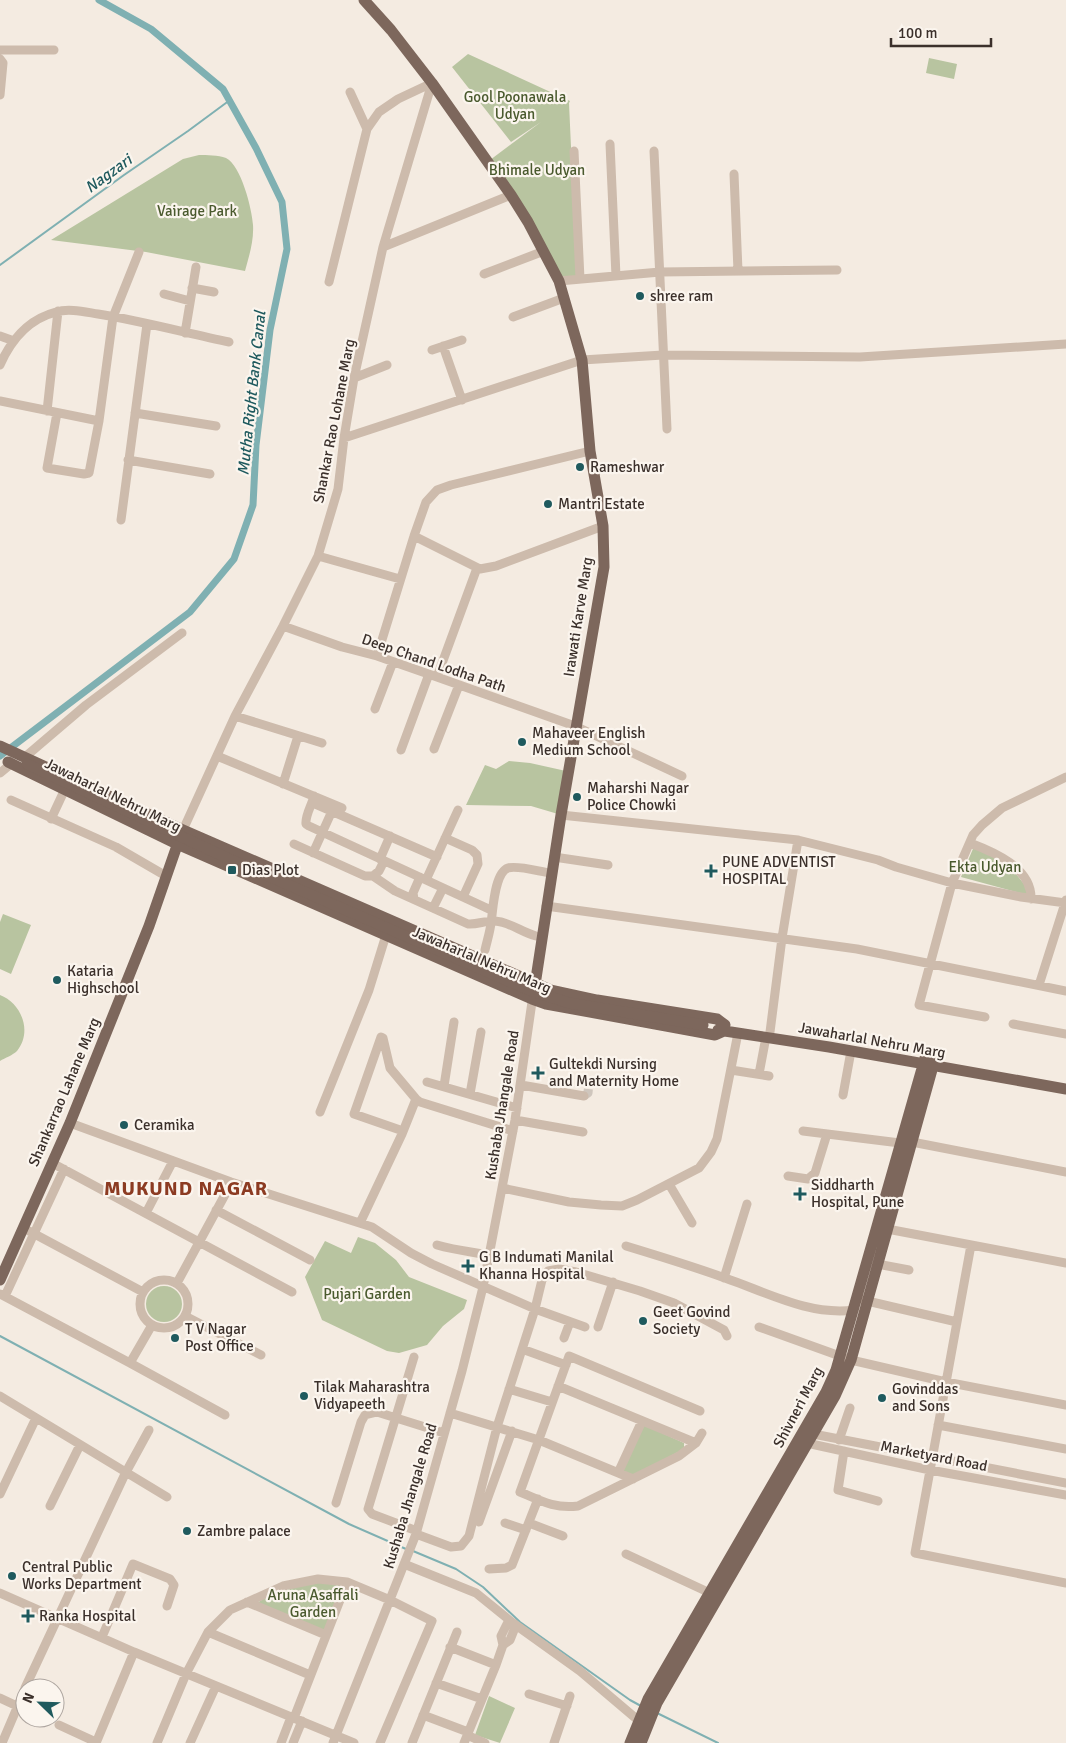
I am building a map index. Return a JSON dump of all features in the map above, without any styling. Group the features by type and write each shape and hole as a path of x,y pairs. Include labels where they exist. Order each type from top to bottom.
{"main road":[{"name":"Irawati Karve Marg","path":"364,0 391,30 432,83 511,195 544,251 559,281 582,360 590,451 603,526 604,567 551,873 536,985"},
{"path":"0,746 14,760 227,858 529,990 569,1003 704,1025 713,1030 724,1028"},
{"name":"Jawaharlal Nehru Marg","path":"14,760 65,789 177,844 546,1004 715,1035 724,1028 852,1044 929,1062 1066,1089"},
{"name":"Jawaharlal Nehru Marg","path":"14,760 183,830 536,985 563,994 717,1019 724,1028 738,1033 768,1034 851,1051 1066,1082"},
{"name":"Shankarrao Lahane Marg","path":"0,1280 70,1123 149,926 183,830"},
{"name":"Shivneri Marg","path":"653,1701 805,1438 826,1392 845,1359 859,1303 882,1228 912,1142 929,1062"},
{"name":"Shivneri Marg","path":"859,1303 877,1264 882,1228 900,1144 929,1062"},
{"name":"Shivneri Marg","path":"630,1743 710,1593 805,1438"},
{"name":"Shivneri Marg","path":"641,1743 644,1719"}],"street":[{"path":"0,50 54,50"},
{"path":"0,59 3,64 0,95"},
{"path":"329,282 367,129 379,112 398,99 432,83"},
{"name":"Shankar Rao Lohane Marg","path":"183,830 235,716 318,556 338,489 354,378 383,247 432,83"},
{"path":"350,92 367,129"},
{"path":"610,144 616,276"},
{"path":"574,151 580,279"},
{"path":"654,151 667,429"},
{"path":"734,174 738,271"},
{"path":"383,247 511,195"},
{"path":"484,274 544,251"},
{"path":"58,311 47,468 84,474 89,473 99,421 113,317 139,252"},
{"path":"185,333 196,267"},
{"path":"559,281 660,272 837,270"},
{"path":"192,288 214,292"},
{"path":"164,294 190,301"},
{"path":"513,317 564,298"},
{"path":"0,365 14,340 30,323 58,311 75,311 113,317 229,342"},
{"path":"121,520 147,324"},
{"path":"0,336 14,340"},
{"path":"432,350 462,340"},
{"path":"344,438 582,360 663,355 860,357 1066,344"},
{"path":"443,346 462,400"},
{"path":"354,378 387,365"},
{"path":"0,401 99,421"},
{"path":"135,413 216,426"},
{"path":"376,656 426,502 437,490 590,451"},
{"path":"128,460 210,474"},
{"path":"414,536 477,568 487,569 603,526"},
{"path":"318,556 400,579"},
{"path":"401,750 477,568"},
{"name":"Deep Chand Lodha Path","path":"283,626 342,647 394,662 576,726 682,776"},
{"path":"0,773 14,760 182,633"},
{"path":"375,709 394,662"},
{"path":"434,749 459,685"},
{"path":"235,716 322,743"},
{"path":"283,784 298,736"},
{"path":"217,756 283,784 332,811 437,857"},
{"path":"985,1017 919,1006 952,883 973,835 982,824 1002,808 1066,777"},
{"path":"52,819 65,789"},
{"path":"313,799 342,808"},
{"path":"313,799 305,820 306,824 491,910"},
{"path":"12,800 116,847 166,876"},
{"path":"414,899 413,893 437,857 458,810"},
{"path":"313,853 332,811"},
{"path":"561,815 798,840 878,860 952,883 1031,899 1066,902 1040,986"},
{"path":"373,876 380,871 390,836"},
{"path":"445,838 472,850 477,855 478,864 463,897"},
{"path":"759,1074 768,1034 798,840"},
{"path":"970,843 995,854 1014,866 1024,877 1031,889 1031,899"},
{"path":"294,844 365,876 373,876 390,888 468,924 492,920 511,924 526,933 536,936"},
{"path":"554,858 608,865"},
{"path":"486,950 492,920 491,910 500,876 508,868 551,873"},
{"path":"433,908 443,888"},
{"path":"546,906 857,949 1066,991"},
{"path":"320,1112 369,990 386,935"},
{"name":"Kushaba Jhangale Road","path":"334,1739 406,1561 462,1371 483,1287 513,1131 532,999 536,985"},
{"path":"444,1086 454,1022"},
{"path":"1014,1024 1066,1034"},
{"path":"470,1094 481,1032"},
{"path":"502,1188 569,1202 622,1206 699,1168 711,1152 717,1139 738,1033"},
{"path":"403,1131 354,1114 381,1037 390,1068 420,1102 513,1131"},
{"path":"843,1095 851,1051"},
{"path":"731,1070 769,1076"},
{"path":"427,1082 517,1108"},
{"path":"521,1085 584,1096"},
{"path":"360,1223 416,1099"},
{"path":"515,1120 583,1132"},
{"path":"70,1123 279,1199 372,1227 411,1253 432,1264 535,1309 585,1327"},
{"path":"803,1132 900,1144 912,1142 1066,1172"},
{"path":"788,1176 808,1179 815,1173 827,1134"},
{"path":"146,1213 173,1162"},
{"path":"52,1163 292,1292"},
{"path":"64,1169 34,1234 2,1295 225,1415"},
{"path":"669,1184 692,1223"},
{"path":"176,1283 226,1191"},
{"path":"724,1278 747,1204"},
{"path":"216,1210 310,1260"},
{"path":"22,1228 143,1292"},
{"path":"882,1228 1066,1262"},
{"path":"437,1245 489,1256"},
{"path":"626,1246 803,1306 828,1312 859,1303 957,1322"},
{"path":"972,1246 915,1553 1066,1584"},
{"path":"877,1264 909,1270"},
{"path":"414,1357 368,1509 372,1514 415,1535 451,1546 461,1546 470,1536 497,1427 535,1309 542,1280 548,1272 559,1269 613,1282 674,1303 724,1330 727,1336"},
{"path":"158,1280 176,1283 184,1289 188,1298 185,1316 179,1324 170,1328 152,1325 145,1319 140,1310 143,1292 149,1284 158,1280"},
{"path":"598,1327 613,1282"},
{"path":"185,1316 261,1355"},
{"path":"564,1338 570,1322"},
{"path":"130,1363 152,1325"},
{"path":"759,1327 845,1359 946,1382 1066,1405"},
{"path":"522,1349 566,1365"},
{"path":"700,1410 569,1356 520,1492 564,1508 578,1506 679,1456 696,1443 702,1433"},
{"path":"558,1386 696,1443"},
{"path":"509,1389 552,1402"},
{"path":"0,1396 125,1474 167,1497"},
{"path":"839,1440 850,1408"},
{"path":"336,1503 361,1422 365,1415 377,1412 444,1433"},
{"path":"450,1413 539,1440 633,1479"},
{"path":"0,1494 36,1418"},
{"path":"618,1473 642,1421"},
{"path":"938,1425 1066,1449"},
{"path":"30,1678 125,1474 149,1430"},
{"path":"479,1522 512,1431"},
{"name":"Marketyard Road","path":"805,1438 839,1440 1066,1483"},
{"name":"Marketyard Road","path":"805,1438 844,1451 930,1470 1066,1495"},
{"path":"50,1506 80,1445"},
{"path":"844,1451 838,1490 878,1501"},
{"path":"489,1569 509,1567 538,1499"},
{"path":"506,1523 527,1526 563,1536"},
{"path":"626,1554 710,1593"},
{"path":"406,1561 476,1593 512,1622 644,1719"},
{"path":"102,1637 133,1564 174,1582 167,1606"},
{"path":"157,1743 186,1674 208,1632 230,1610 283,1586 318,1578 346,1582 390,1600 432,1621 380,1743"},
{"path":"293,1743 296,1719 310,1674 346,1582"},
{"path":"0,1593 134,1652 296,1719 334,1739 354,1743"},
{"path":"247,1602 326,1634"},
{"path":"466,1737 503,1645 501,1636 512,1622"},
{"path":"208,1632 310,1674"},
{"path":"412,1743 457,1632"},
{"path":"450,1647 496,1665"},
{"path":"65,1728 96,1743 134,1652"},
{"path":"436,1683 482,1700"},
{"path":"190,1743 216,1686"},
{"path":"529,1694 567,1706"},
{"path":"554,1743 570,1696"},
{"path":"0,1698 15,1705"},
{"path":"2,1743 15,1711"},
{"path":"424,1715 466,1737 485,1743"},
{"path":"281,1743 296,1719"}],"green space":[{"name":"Bhimale Udyan","path":"468,54 570,101 577,279 561,281 490,160 541,122 511,142 452,67"},
{"path":"929,58 957,64 954,79 926,73"},
{"name":"Vairage Park","path":"199,155 226,158 236,169 245,188 253,231 250,254 245,271 146,252 51,240 183,159"},
{"path":"509,761 530,763 566,771 558,814 531,806 466,805 485,765 496,769"},
{"name":"Ekta Udyan","path":"975,844 1004,859 1033,895 961,877"},
{"path":"3,914 31,925 11,974 0,969 0,922"},
{"path":"0,995 14,1004 19,1011 24,1027 24,1035 17,1051 0,1061"},
{"name":"Pujari Garden","path":"358,1237 375,1243 396,1260 409,1277 467,1300 464,1309 443,1326 427,1345 399,1353 387,1351 322,1320 305,1277 325,1241 351,1253"},
{"path":"164,1286 171,1287 177,1291 181,1297 181,1311 177,1317 171,1321 164,1322 157,1321 151,1317 147,1311 146,1304 147,1297 151,1291 157,1287"},
{"path":"642,1424 684,1443 684,1449 634,1475 621,1471"},
{"name":"Aruna Asaffali Garden","path":"316,1581 343,1584 327,1632 254,1605 283,1586"},
{"path":"489,1696 515,1708 500,1743 475,1735"}],"waterway":[{"name":"Mutha Right Bank Canal","path":"0,756 190,612 234,559 253,505 256,445 270,330 287,249 282,202 256,148 223,89 151,29 99,0"},
{"name":"Nagzari","path":"0,265 230,100"},
{"path":"0,1336 349,1524 406,1549"},
{"path":"413,1551 456,1569 483,1587 520,1622 641,1706"},
{"path":"657,1713 718,1743"}],"tunnel":[{"path":"584,1096 588,1093 589,1083"}],"place":[{"name":"shree ram","path":"640,296"},
{"name":"Rameshwar","path":"580,467"},
{"name":"Mantri Estate","path":"548,504"},
{"name":"Mahaveer English Medium School","path":"522,742"},
{"name":"Maharshi Nagar Police Chowki","path":"577,797"},
{"name":"Dias Plot","path":"232,870"},
{"name":"PUNE ADVENTIST HOSPITAL","path":"711,871"},
{"name":"Kataria Highschool","path":"57,980"},
{"name":"Gultekdi Nursing and Maternity Home","path":"538,1073"},
{"name":"Ceramika","path":"124,1125"},
{"name":"Siddharth Hospital, Pune","path":"800,1194"},
{"name":"G B Indumati Manilal Khanna Hospital","path":"468,1266"},
{"name":"Geet Govind Society","path":"643,1321"},
{"name":"T V Nagar Post Office","path":"175,1338"},
{"name":"Tilak Maharashtra Vidyapeeth","path":"304,1396"},
{"name":"Govinddas and Sons","path":"882,1398"},
{"name":"Zambre palace","path":"187,1531"},
{"name":"Central Public Works Department","path":"12,1576"},
{"name":"Ranka Hospital","path":"28,1616"}],"district":[{"name":"MUKUND NAGAR","path":"186,1188"}],"park label":[{"name":"Gool Poonawala Udyan","path":"515,106"}]}
